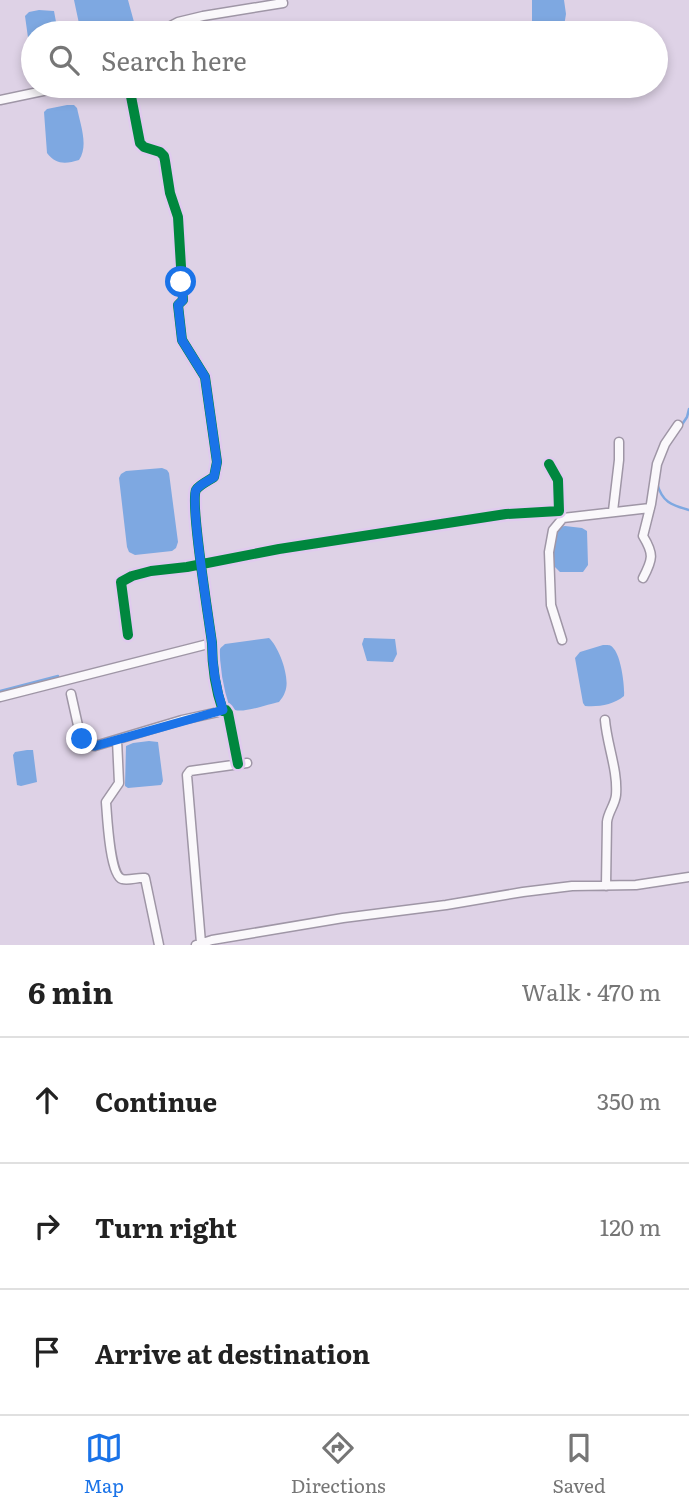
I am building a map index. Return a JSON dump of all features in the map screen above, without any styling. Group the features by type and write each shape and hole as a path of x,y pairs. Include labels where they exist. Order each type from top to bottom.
{"street":[{"path":"182,21 283,3 282,0"},
{"path":"0,100 21,96"},
{"path":"131,98 140,143 164,156 170,193 178,217 183,300 178,305 182,340 205,377 217,462 214,477 195,492 195,516 216,689 223,710 228,713 242,763 190,771 187,775 199,944 343,918 523,892 572,886 636,886 689,877"},
{"path":"643,578 650,566 652,555 643,536 657,464 665,444 678,425"},
{"path":"613,511 618,442"},
{"path":"549,464 558,480 561,514 553,530 550,552 551,606 562,640"},
{"path":"128,635 121,582 142,573 506,514 561,514 650,508"},
{"path":"0,697 212,643"},
{"path":"71,694 80,733 84,743 91,746 223,710"},
{"path":"605,720 616,789 616,798 607,822 606,886"},
{"path":"117,740 119,783 106,802 112,857 120,879 145,878 159,945"}],"water":[{"path":"74,0 128,0 134,21 78,21"},
{"path":"532,0 564,0 565,21 532,21"},
{"path":"54,11 56,21 26,21 25,16 29,12"},
{"path":"67,105 77,108 83,148 79,160 61,162 54,160 47,153 44,112"},
{"path":"162,468 169,473 178,542 172,551 135,555 129,552 127,547 119,478 126,471"},
{"path":"559,527 587,531 588,565 583,572 560,572 553,565 557,532"},
{"path":"269,638 277,648 283,664 286,679 284,695 279,702 235,710 230,707 221,684 220,649 225,644"},
{"path":"364,638 395,639 397,654 393,662 367,661 362,644"},
{"path":"603,645 613,647 619,658 624,696 606,705 585,706 575,658 580,652"},
{"path":"149,741 158,742 163,781 161,785 128,788 125,786 126,746"},
{"path":"33,750 37,782 21,786 17,785 13,755 15,752"}],"waterway":[{"path":"681,426 689,409"},
{"path":"657,483 668,502 689,510"},
{"path":"0,691 58,676"}],"cycle path":[{"path":"131,98 140,143 164,156 170,193 178,217 183,300 178,305 182,340 205,377 217,462 214,477 196,490 196,516 214,677 223,711 228,713 238,764"},
{"path":"128,635 121,582 132,576 279,549 506,514 559,511 558,480 549,464"}],"route":[{"path":"82,739 87,745 95,746 223,710 212,664 212,643 194,499 198,488 214,477 217,462 205,377 182,340 178,305 183,300 181,282"}]}
